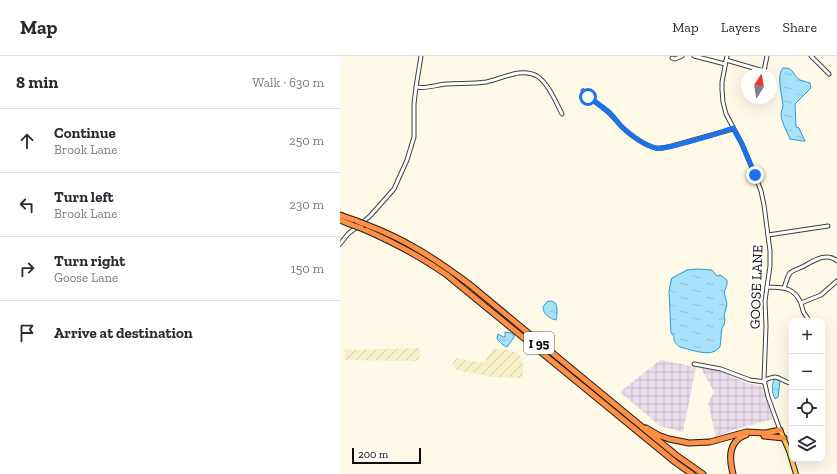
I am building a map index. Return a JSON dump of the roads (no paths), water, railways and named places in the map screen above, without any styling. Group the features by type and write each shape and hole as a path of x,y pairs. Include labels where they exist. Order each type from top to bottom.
{"highway":[{"name":"I 95","path":"340,215 379,229 425,253 446,267 475,289 676,455 703,474"},
{"name":"I 95","path":"340,220 406,249 429,262 692,474"},
{"path":"618,408 658,435 688,443 710,442 746,432 766,433 780,430"},
{"path":"733,474 730,457 731,450 738,438 751,434 784,438"}],"main road":[{"name":"GOOSE LANE","path":"780,430 789,451 796,474"}],"street":[{"path":"340,244 348,234 371,215 394,189 407,160 414,137 414,104 422,56"},
{"path":"672,58 675,59 682,56"},
{"path":"694,56 726,60 750,68"},
{"path":"766,68 767,56"},
{"path":"811,56 829,74"},
{"name":"GOOSE LANE","path":"726,60 722,82 723,102 726,114 742,144 761,191 764,205 770,251 770,266 765,301 766,326 764,381 780,430"},
{"path":"416,87 423,88 486,82 519,73 528,73 537,76 546,84 562,114"},
{"path":"583,90 588,97 606,109 621,126 633,136 656,148 678,145 733,128"},
{"path":"768,235 828,226"},
{"path":"784,288 791,271 820,258 831,257 837,261"},
{"path":"801,303 821,295 837,281"},
{"path":"767,287 792,290 801,303 804,314 807,318"},
{"path":"694,364 721,369 750,380 764,381 774,377 789,384"}],"water":[{"path":"783,68 791,70 800,80 810,83 811,88 795,104 796,127 799,128 805,141 790,139 782,120 781,114 783,105 780,75"},
{"path":"687,270 712,270 717,276 720,275 727,280 727,285 724,292 727,304 720,347 716,351 707,353 680,347 675,342 674,336 671,333 669,291 672,278"},
{"path":"548,301 555,303 557,306 556,320 551,319 544,312 543,307"},
{"path":"505,332 514,335 507,347 497,339 498,334 505,337"},
{"path":"775,378 780,381 778,397 775,399 772,388"}]}
